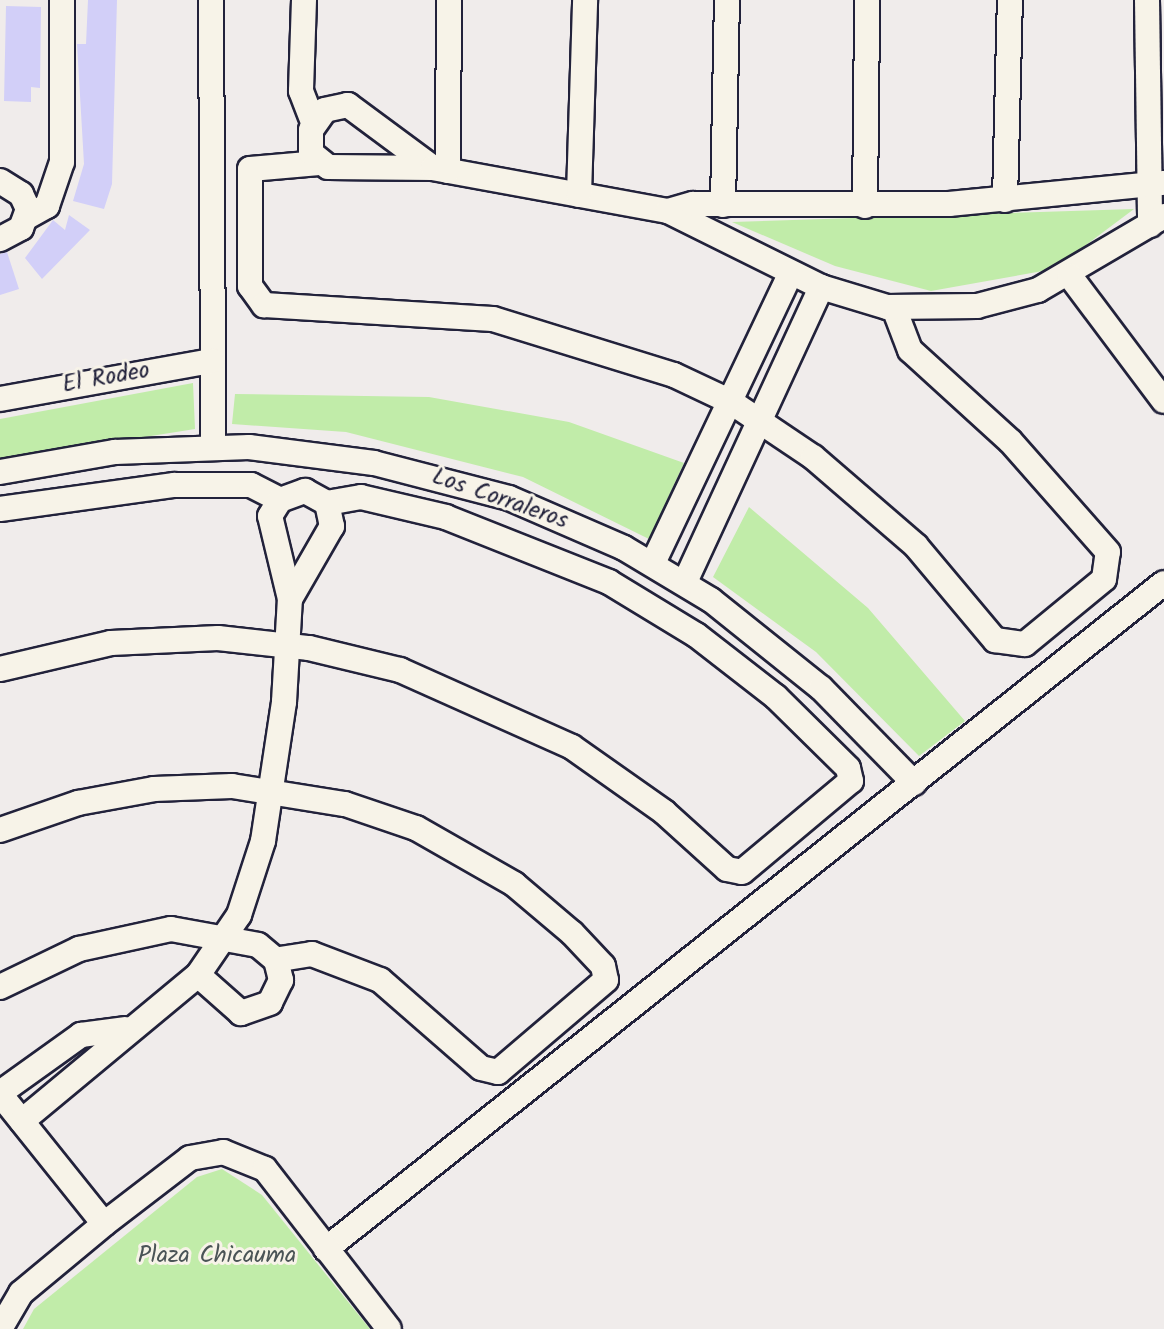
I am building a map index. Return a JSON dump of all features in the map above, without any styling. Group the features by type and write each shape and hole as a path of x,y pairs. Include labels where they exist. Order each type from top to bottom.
{"street":[{"path":"0,239 27,217 47,206 62,162 62,0"},
{"path":"211,0 213,446"},
{"path":"304,0 301,91 313,122 310,144 319,163"},
{"path":"441,169 449,0"},
{"path":"579,195 585,0"},
{"path":"723,205 727,0"},
{"path":"865,206 867,0"},
{"path":"1005,200 1010,0"},
{"path":"668,211 821,287 894,308 977,306 1070,276 1157,221 1147,0"},
{"path":"313,122 332,106 348,105 441,169"},
{"path":"894,308 910,350 1010,441 1105,547 1110,563 1104,579 1025,644 1002,645 907,537 762,420 731,402 618,353 493,319 264,305 250,286 250,169 319,163 340,170 441,169 668,211 723,205 865,206 1005,200 1154,185"},
{"path":"0,181 21,194 27,217"},
{"path":"735,245 749,206"},
{"path":"653,563 791,273"},
{"path":"1070,276 1164,401"},
{"path":"685,582 821,287"},
{"name":"El Rodeo","path":"0,399 212,361"},
{"name":"Los Corraleros","path":"0,472 115,452 213,446 306,452 444,478 536,508 653,563 685,582 821,688 914,783"},
{"path":"0,509 174,485 251,485 280,500"},
{"path":"0,669 147,640 287,644 400,670 530,724 635,789 727,869 742,872 851,781 822,741 747,673 609,582 446,517 361,497 327,503 305,491 280,500 270,516 290,599 287,644 271,789 248,894 228,937 198,975 125,1029 22,1121"},
{"path":"290,599 329,534 327,503"},
{"path":"326,1249 1164,583"},
{"path":"0,830 116,794 193,786 271,789 381,815 483,863 572,933 603,966 606,980 498,1072 481,1068 380,980 312,954 276,960 228,937 186,928 129,935 79,949 0,987"},
{"path":"198,975 229,1008 254,1012 280,988 276,960"},
{"path":"104,1224 0,1093 81,1035 125,1029"},
{"path":"0,1329 21,1293 104,1224 190,1158 223,1152 265,1169 389,1329"}],"green space":[{"path":"1134,209 1054,269 931,291 835,266 732,222"},
{"path":"193,383 195,429 0,460 0,419"},
{"path":"235,394 429,397 569,422 684,463 649,539 523,477 346,432 232,424"},
{"path":"749,507 868,608 965,721 919,756 816,652 713,577"},
{"name":"Plaza Chicauma","path":"222,1169 262,1195 370,1329 23,1329 34,1309 197,1177"}],"building":[{"path":"88,0 117,0 112,184 104,209 73,201 84,164 77,44 86,44"},
{"path":"6,6 41,7 40,88 31,87 31,102 4,101"},
{"path":"69,215 90,230 42,279 25,258 53,220 65,230"},
{"path":"7,252 19,289 0,295 0,254"}]}
